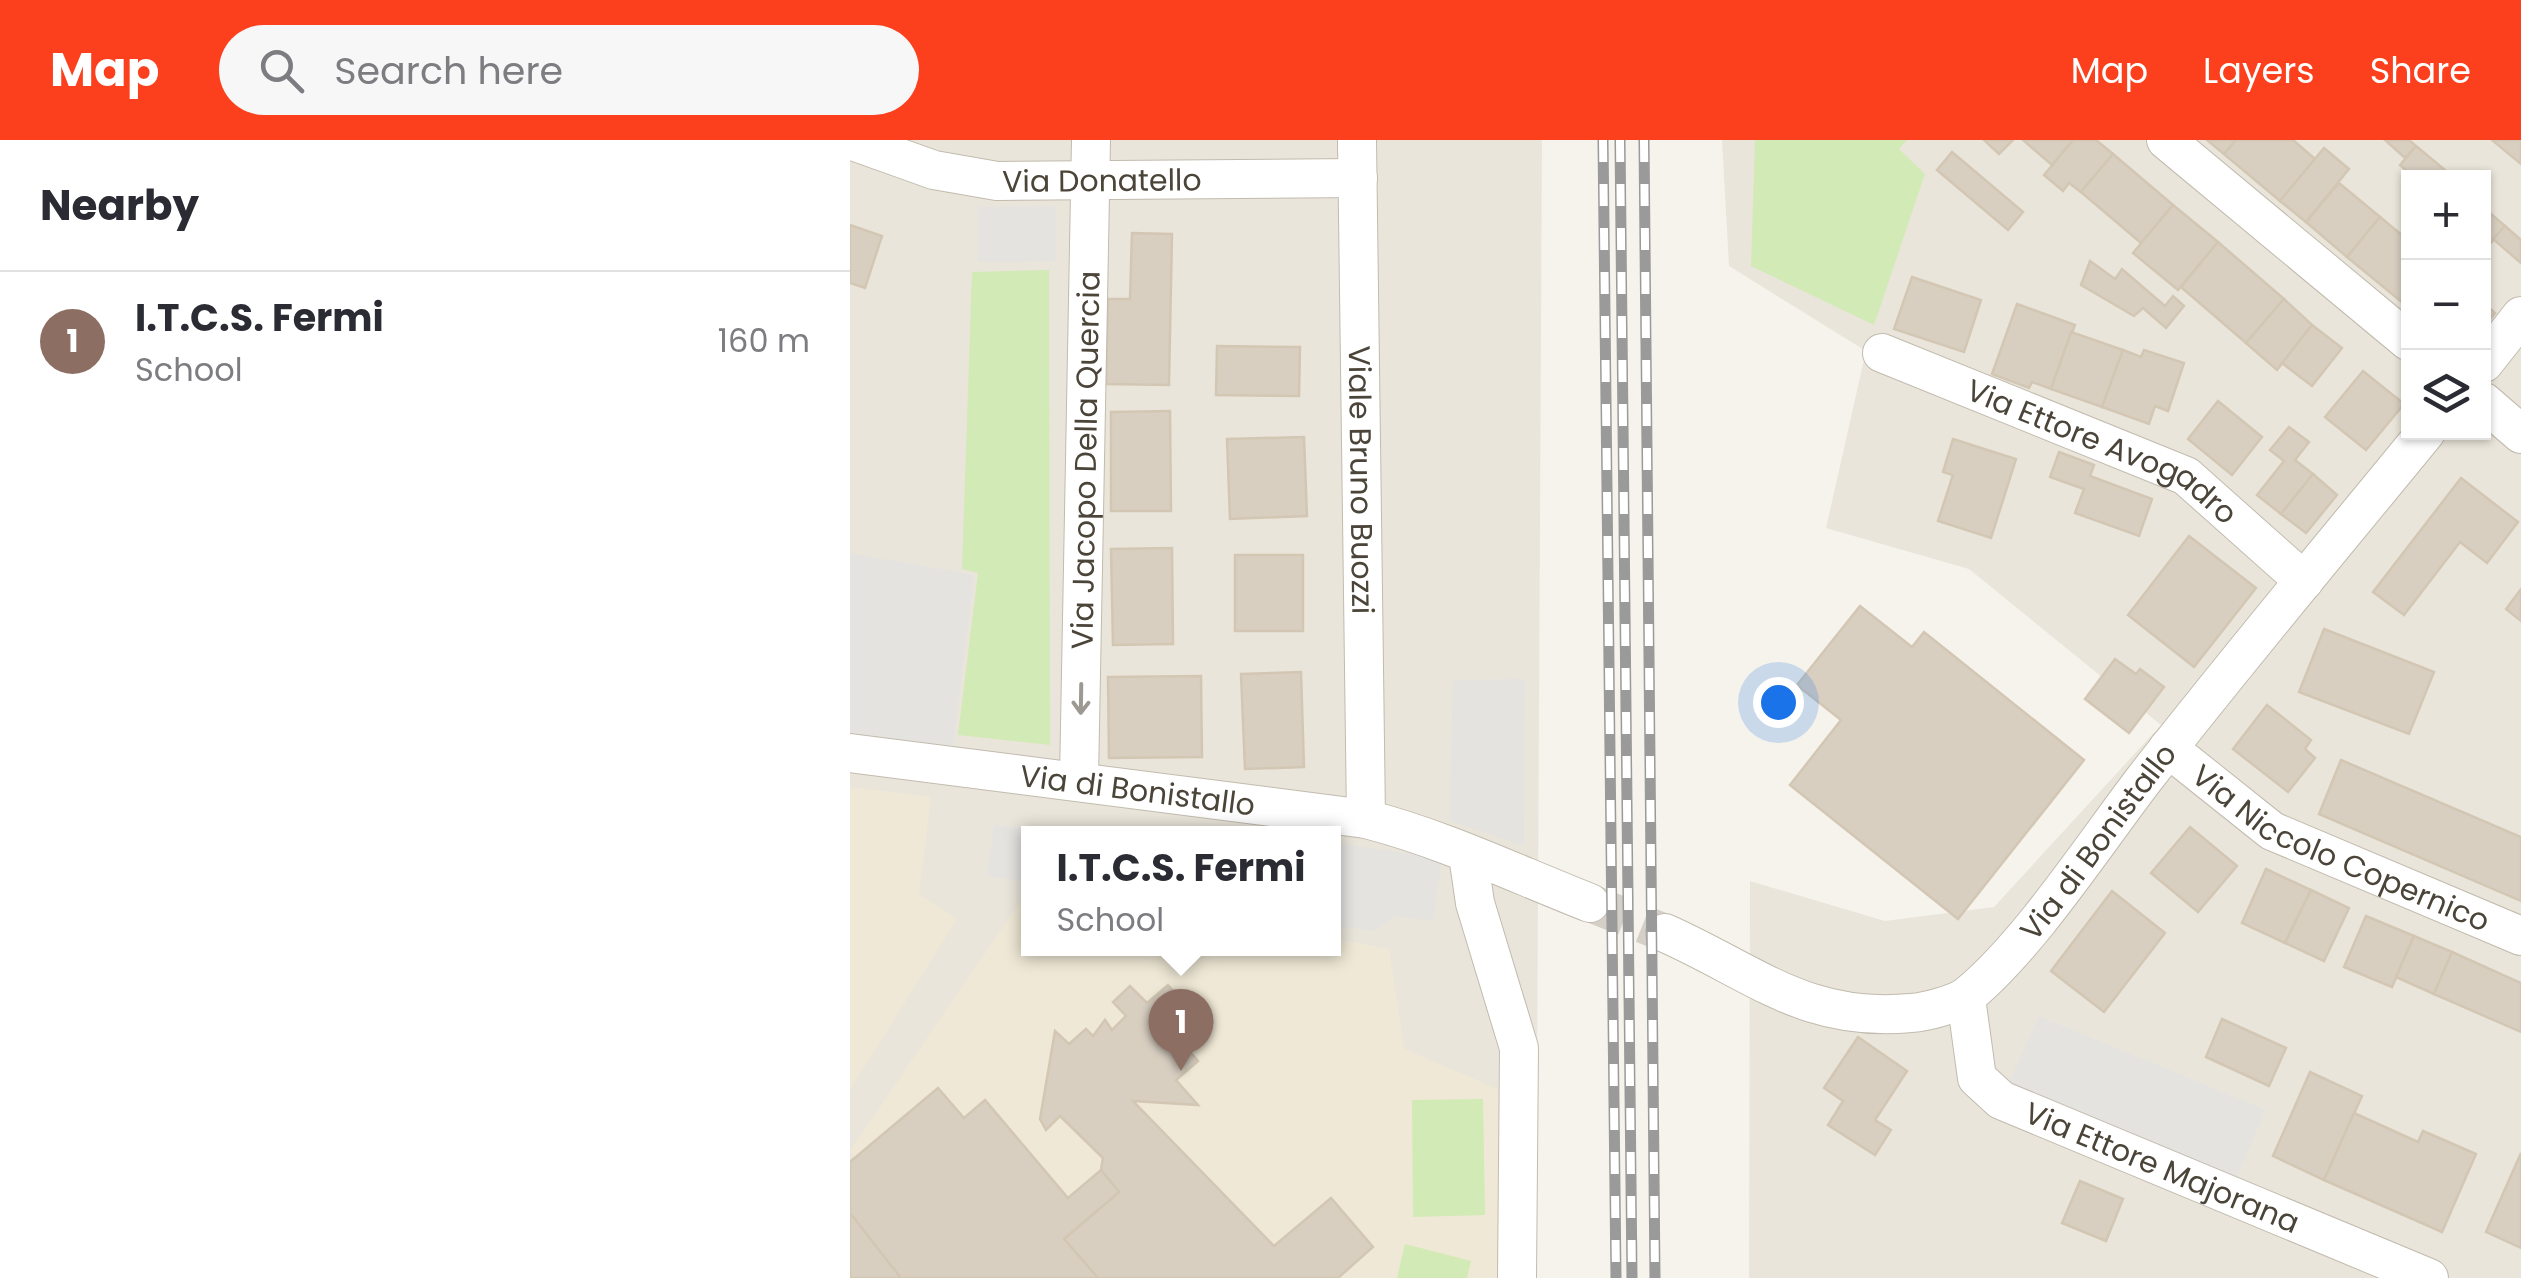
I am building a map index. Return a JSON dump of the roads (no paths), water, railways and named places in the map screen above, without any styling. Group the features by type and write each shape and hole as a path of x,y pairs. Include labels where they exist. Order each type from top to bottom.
{"street":[{"name":"Via Donatello","path":"850,140 966,178 1091,182 1358,178"},
{"name":"Via Jacopo Della Quercia","path":"1079,780 1091,140"},
{"name":"Viale Bruno Buozzi","path":"1357,140 1366,819"},
{"path":"2166,140 2401,335"},
{"path":"2491,354 2521,316"},
{"name":"Via Ettore Avogadro","path":"1882,354 2186,476 2304,580"},
{"path":"2491,408 2521,434"},
{"name":"Via di Bonistallo","path":"1966,998 2017,943 2168,748 2419,440"},
{"name":"Via Niccolo Copernico","path":"2168,748 2272,831 2521,936"},
{"name":"Via di Bonistallo","path":"850,753 1366,819 1437,837 1468,855 1590,903"},
{"path":"1468,855 1476,904 1506,992 1519,1048 1517,1278"},
{"path":"1665,934 1731,962 1786,996 1838,1013 1914,1013 1966,998"},
{"name":"Via Ettore Majorana","path":"1966,998 1977,1078 2000,1100 2430,1278"}],"tunnel":[{"path":"1590,903 1665,933"}],"railway":[{"path":"1603,140 1616,1278"},
{"path":"1620,140 1632,1278"},
{"path":"1644,140 1655,1278"}],"place":[{"name":"I.T.C.S. Fermi","path":"1181,1071"}]}
